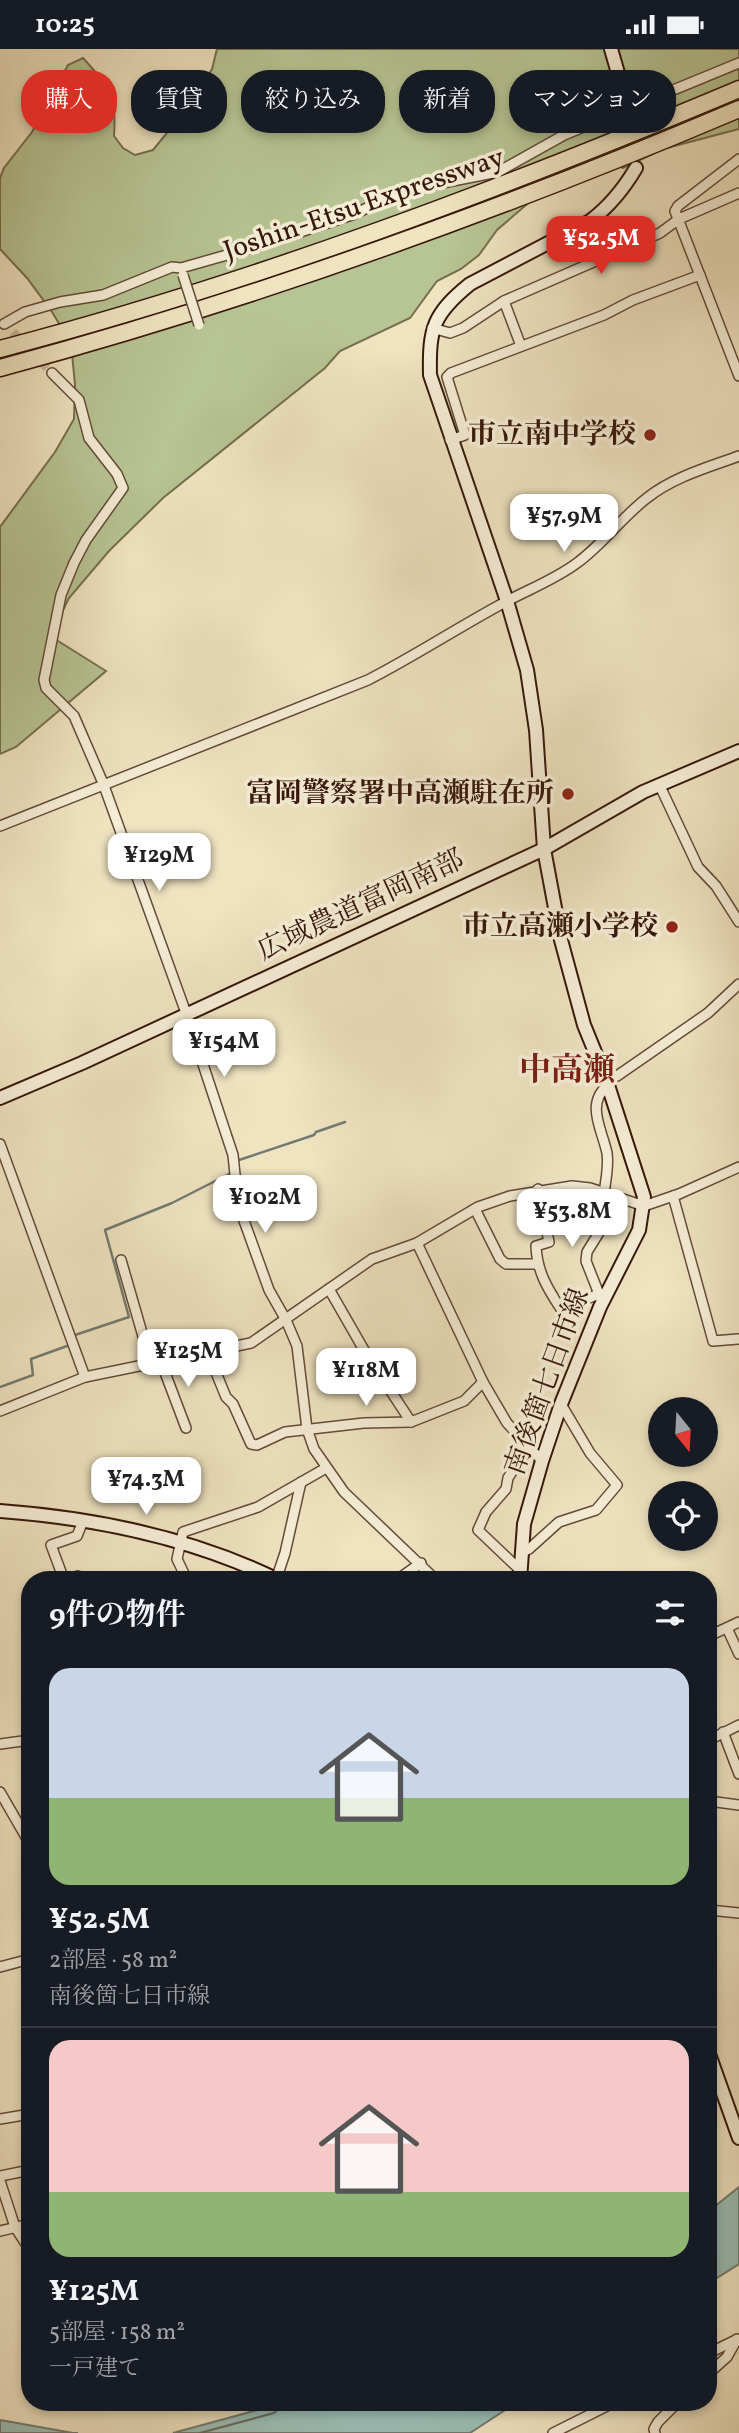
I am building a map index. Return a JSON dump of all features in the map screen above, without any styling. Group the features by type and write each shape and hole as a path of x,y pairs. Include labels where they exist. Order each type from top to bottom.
{"highway":[{"name":"Joshin-Etsu Expressway","path":"0,349 123,314 342,242 542,170 739,89"},
{"name":"Joshin-Etsu Expressway","path":"0,367 130,331 339,263 554,185 739,109"}],"main road":[{"path":"611,49 617,70"},
{"path":"432,328 442,310 470,284 570,233 606,209 636,168"},
{"name":"南後箇七日市線","path":"432,328 430,375 507,601 527,670 536,730 544,849 570,973 584,1025 607,1082 641,1186 644,1206 632,1246 601,1298 561,1404 524,1524 520,1571"},
{"name":"広域農道富岡南部","path":"0,1098 82,1063 544,849 659,784 739,751"},
{"path":"0,1511 83,1521 180,1543 259,1571"},
{"path":"717,2076 739,2139"}],"street":[{"path":"676,89 739,64"},
{"path":"13,332 2,322 60,302 103,295 172,267 182,272 352,215 422,187 498,172 569,133"},
{"path":"739,159 675,211 739,376"},
{"path":"432,328 450,333 463,328 504,301 660,233 679,219 739,193"},
{"path":"182,272 199,325"},
{"path":"450,440 465,435 447,377 451,373 700,275"},
{"path":"504,301 522,346"},
{"path":"52,373 79,400 89,438 117,474 122,488 86,540 61,595 44,680 46,688 74,716 103,783 186,1013 233,1155 238,1204 269,1290 297,1346 307,1429 314,1449 344,1492 428,1571"},
{"path":"0,826 368,680 579,562 649,496 674,482 739,456"},
{"path":"659,784 698,867 716,886 739,922"},
{"path":"538,1189 549,1242 536,1246 537,1264 546,1287 561,1309 601,1298 586,1261 587,1252 608,1218 607,1155 595,1107 601,1091 607,1082 698,1020 739,984"},
{"path":"0,1144 85,1377"},
{"path":"0,1411 85,1377 251,1343 372,1258 417,1243 475,1209 510,1196 538,1189 572,1186 607,1193 644,1206 739,1167"},
{"path":"673,1196 713,1341 738,1339"},
{"path":"475,1209 500,1259 506,1264 537,1264"},
{"path":"417,1243 483,1382 507,1423 542,1461"},
{"path":"121,1259 156,1363 186,1428"},
{"path":"329,1289 364,1350 411,1422"},
{"path":"208,1353 226,1397 233,1404 251,1444 257,1445 285,1432 365,1423 411,1422 464,1401 483,1382"},
{"path":"522,1552 559,1523 596,1510 617,1485 590,1453 561,1404"},
{"path":"516,1571 478,1530 486,1511 506,1489 508,1478 528,1445"},
{"path":"183,1571 177,1559 183,1532 258,1507 326,1468"},
{"path":"279,1571 301,1482"},
{"path":"61,1571 51,1545 77,1536 83,1521"},
{"path":"410,1571 421,1563"},
{"path":"717,1632 739,1622"},
{"path":"727,1628 739,1654"},
{"path":"717,1735 739,1725"},
{"path":"723,1732 739,1775"},
{"path":"0,1744 21,1741"},
{"path":"0,1792 21,1828"},
{"path":"717,1802 739,1805"},
{"path":"717,1911 739,1913"},
{"path":"0,1968 21,1962"},
{"path":"0,2119 21,2116"},
{"path":"0,2176 21,2172"},
{"path":"0,2181 15,2227 21,2236"},
{"path":"0,2231 21,2226"},
{"path":"717,2349 738,2338"},
{"path":"717,2366 727,2357 738,2338"},
{"path":"553,2433 597,2411"},
{"path":"655,2433 658,2421 669,2411"}],"green space":[{"path":"217,49 739,49 739,129 663,149 623,168 606,157 561,175 497,230 479,255 461,269 437,281 410,318 340,351 325,368 163,498 109,551 69,598 50,636 106,671 16,747 0,754 0,527 55,452 74,419 75,385 71,343 27,278 0,249 0,178 4,168 31,133 114,133 123,148 135,155 153,150 167,133 227,133 227,70 212,69"},
{"path":"83,58 94,70 65,70 68,65"}],"water":[{"path":"739,2187 739,2264 717,2278 717,2205"},
{"path":"254,2411 504,2411 470,2433 173,2433"},
{"path":"0,2420 73,2433 0,2433"}],"waterway":[{"path":"239,1160 345,1122"},
{"path":"72,1336 129,1317 105,1230 172,1203 231,1173"},
{"path":"0,1387 33,1375 31,1359 67,1346"}],"tunnel":[{"path":"13,332 52,373"}],"place":[{"name":"市立南中学校","path":"650,435"},
{"name":"富岡警察署中高瀬駐在所","path":"568,794"},
{"name":"市立高瀬小学校","path":"672,927"}],"district":[{"name":"中高瀬","path":"567,1072"}]}
